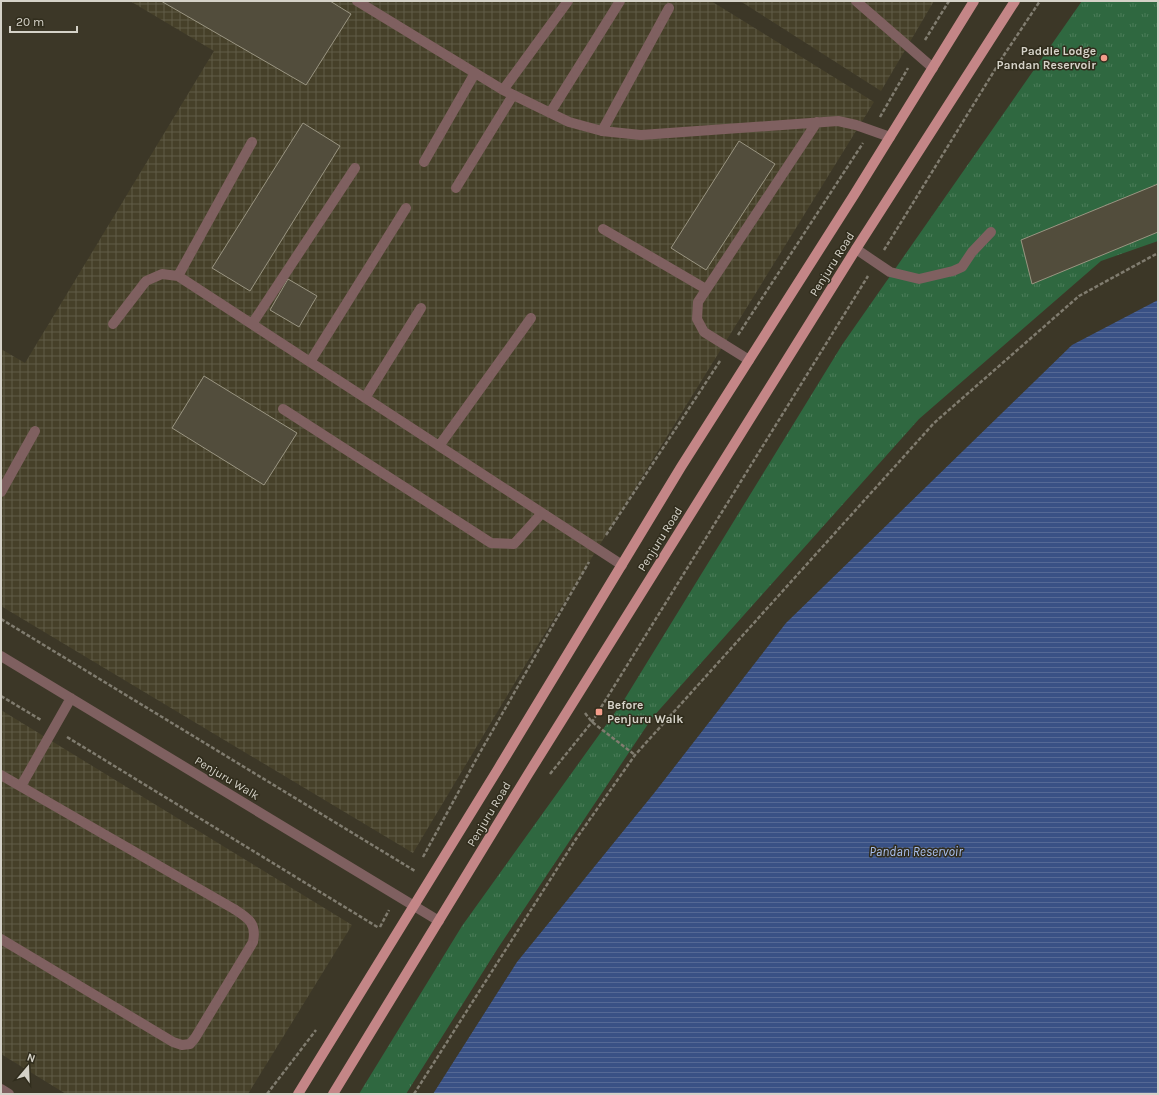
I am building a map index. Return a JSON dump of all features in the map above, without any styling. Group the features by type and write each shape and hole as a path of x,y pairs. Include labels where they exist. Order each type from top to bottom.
{"main road":[{"name":"Penjuru Road","path":"298,1094 681,467 890,137 974,1"},
{"name":"Penjuru Road","path":"333,1094 527,776 856,249 1015,1"}],"lane":[{"path":"357,1 512,95 569,122 602,131 641,135 838,121 856,125 890,137"},
{"path":"503,90 568,1"},
{"path":"550,113 620,1"},
{"path":"856,1 933,68"},
{"path":"602,131 669,8"},
{"path":"424,162 475,73"},
{"path":"456,188 512,95"},
{"path":"749,360 704,332 697,319 698,302 816,122"},
{"path":"178,276 252,142"},
{"path":"252,324 355,168"},
{"path":"310,362 406,208"},
{"path":"603,229 706,289"},
{"path":"856,249 890,272 919,278 953,271 962,266 972,252 991,232"},
{"path":"113,324 146,281 162,274 178,276 622,565"},
{"path":"365,398 421,308"},
{"path":"439,446 531,318"},
{"path":"284,409 491,543 514,544 542,513"},
{"path":"1,492 35,431"},
{"name":"Penjuru Walk","path":"1,656 439,921"},
{"path":"21,786 71,698"},
{"path":"1,775 246,916 254,926 255,935 253,942 195,1038 190,1044 182,1045 173,1042 1,939"},
{"path":"1,1089 9,1094"}],"path":[{"path":"422,857 478,756 597,549 872,130 916,54 950,1"},
{"path":"592,722 1004,55 1040,1"},
{"path":"414,1094 572,846 635,755 934,423 1079,296 1158,252"},
{"path":"1,620 415,871"},
{"path":"1,696 379,928 397,896 415,871 418,864"},
{"path":"574,701 592,722 635,755"},
{"path":"267,1094 320,1026"}],"shaded area":[{"path":"130,1 711,1 874,102 526,664 413,853 1,606 1,349 25,363 214,51"},
{"path":"740,1 934,1 881,91"},
{"path":"1,710 352,925 248,1094 66,1094 1,1054"}],"green space":[{"path":"1082,1 1158,1 1158,241 1101,261 919,419 652,718 498,948 406,1094 359,1094 462,926 624,700 842,345"}],"water":[{"name":"Pandan Reservoir","path":"1158,300 1158,1094 433,1094 517,962 655,792 786,623 1072,345"}],"building":[{"path":"161,1 330,1 351,14 306,85"},
{"path":"303,123 340,146 250,291 212,268"},
{"path":"739,141 775,164 706,270 671,248"},
{"path":"1158,184 1158,232 1032,284 1021,240"},
{"path":"288,279 317,296 299,327 270,310"},
{"path":"204,376 297,433 264,485 172,428"}],"place":[{"name":"Paddle Lodge Pandan Reservoir","path":"1104,58"},
{"name":"Before Penjuru Walk","path":"599,712"}]}
